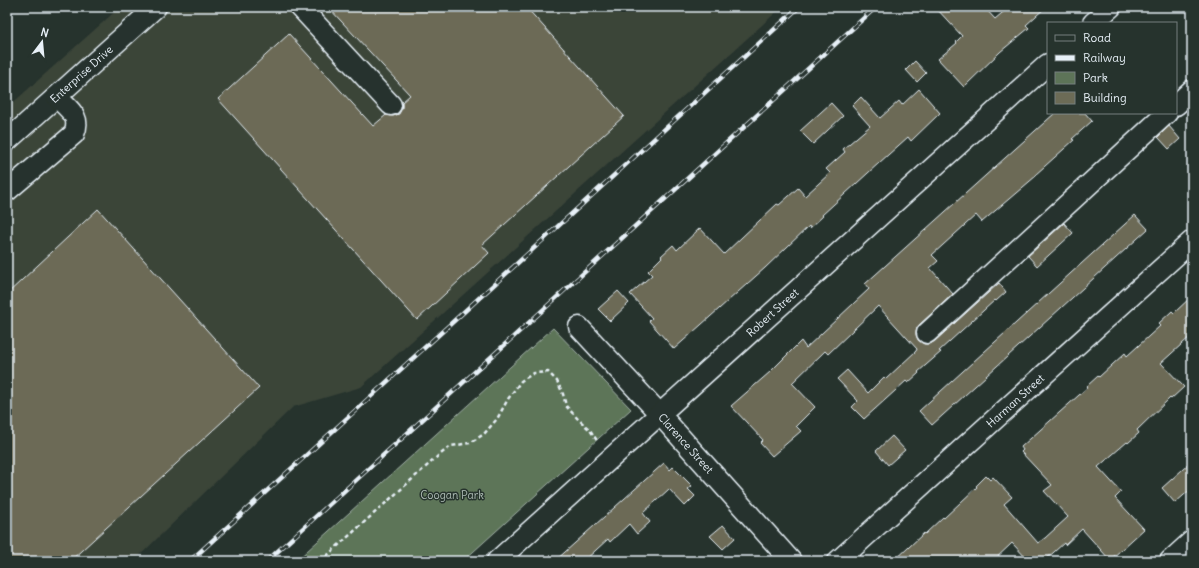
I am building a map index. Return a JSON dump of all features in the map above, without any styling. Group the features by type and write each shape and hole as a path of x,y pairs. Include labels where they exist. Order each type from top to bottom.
{"street":[{"name":"Enterprise Drive","path":"7,141 156,7"},
{"path":"300,7 391,105"},
{"path":"1094,22 1111,7"},
{"name":"Robert Street","path":"497,561 658,414 1047,65"},
{"path":"1177,104 1192,90"},
{"path":"7,191 74,134 77,127 76,118 57,97"},
{"path":"927,334 1166,114"},
{"name":"Harman Street","path":"838,561 1192,241"},
{"name":"Clarence Street","path":"579,327 791,561"},
{"path":"1170,561 1192,541"}],"path":[{"path":"321,561 438,456 451,446 470,443 484,434 497,419 521,381 534,373 548,372 557,380 566,406 590,430 598,442"}],"shaded area":[{"path":"120,7 782,7 361,387 293,407 134,561 7,561 7,108"}],"green space":[{"name":"Coogan Park","path":"553,328 631,409 463,561 296,561"}],"building":[{"path":"328,7 526,7 624,116 482,245 489,253 417,320 218,99 289,34 373,126 386,115 393,116 399,114 402,108 402,102 410,95"},
{"path":"935,7 984,7 995,19 1009,7 1046,7 1026,25 1029,28 1000,52 964,87 938,59 957,43 956,42 962,36"},
{"path":"915,61 926,73 917,82 906,70"},
{"path":"919,89 940,113 911,141 908,137 822,215 823,216 810,228 809,226 765,268 674,349 649,321 652,318 630,294 652,275 648,271 662,257 661,256 673,245 677,250 700,228 724,254 777,204 779,205 798,188 805,196 830,173 826,169 845,152 843,149 870,126 852,106 861,97 880,118 899,101 902,105"},
{"path":"831,103 843,116 813,144 800,131"},
{"path":"1054,114 1086,114 1092,121 1072,139 1074,140 1035,175 1036,176 982,222 976,215 932,255 938,261 930,268 953,294 919,325 916,330 918,340 924,344 930,344 935,341 999,283 1006,292 996,301 995,300 939,351 941,352 908,383 906,381 864,419 852,407 858,401 837,379 847,370 868,393 884,377 886,379 917,349 878,306 828,354 825,351 792,383 815,407 796,426 801,431 772,456 760,443 763,440 731,406 770,372 801,341 806,348 869,289 865,284"},
{"path":"1169,126 1180,139 1169,149 1158,137"},
{"path":"98,209 259,388 70,561 7,561 7,294"},
{"path":"1135,215 1148,229 932,425 919,411"},
{"path":"1064,223 1073,233 1037,266 1028,256"},
{"path":"618,291 629,303 610,321 598,309"},
{"path":"1192,296 1192,335 1161,363 1184,387 1171,399 1170,398 1137,430 1139,433 1098,467 1121,492 1115,498 1144,529 1110,560 1082,529 1065,545 1064,543 1044,561 1029,561 1012,543 993,561 894,561 924,533 925,534 943,517 944,518 977,487 976,486 986,476 990,480 993,477 1012,497 1004,504 1038,543 1045,538 1068,517 1044,491 1052,485 1021,452 1023,450 1021,447 1088,387 1087,386 1098,376 1099,377 1125,353 1127,356 1160,326 1158,324 1172,311 1174,313"},
{"path":"892,436 905,450 888,465 876,451"},
{"path":"1192,461 1192,488 1175,503 1162,488"},
{"path":"664,463 670,470 673,467 692,486 688,489 695,496 685,506 669,489 643,513 650,522 637,534 629,524 610,542 608,539 584,561 555,561"},
{"path":"723,525 735,538 723,549 710,536"}],"railway":[{"path":"190,561 799,7"},
{"path":"267,561 876,7"}]}
